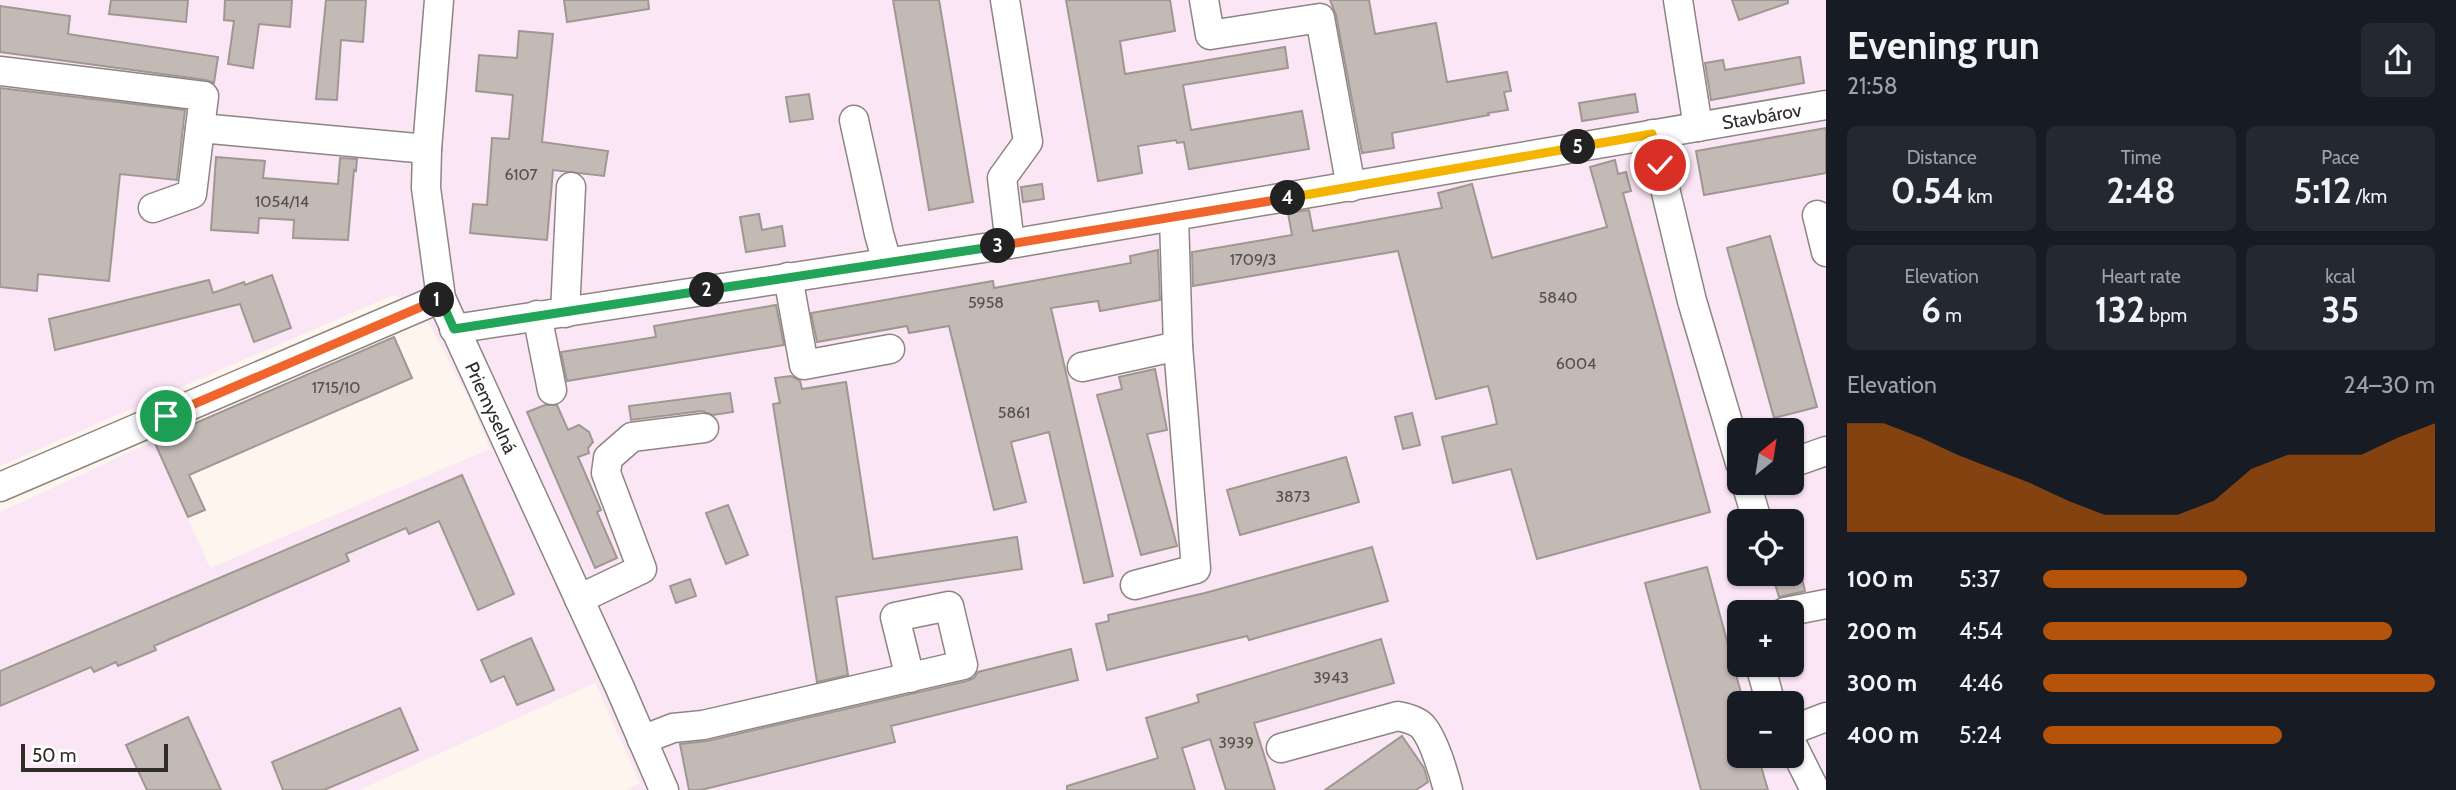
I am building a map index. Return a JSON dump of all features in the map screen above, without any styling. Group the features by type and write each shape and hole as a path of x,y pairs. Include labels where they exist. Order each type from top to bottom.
{"lane":[{"name":"Priemyselná","path":"439,0 426,188 440,298 664,790"},
{"path":"1005,0 1028,142 1002,178 1010,244"},
{"path":"1204,0 1210,35 1320,18 1351,187"},
{"path":"1678,0 1699,127"},
{"path":"0,71 204,96 192,194 153,208"},
{"name":"Stavbárov","path":"454,329 1010,244 1826,105"},
{"path":"854,120 878,234 887,262"},
{"path":"200,128 427,149"},
{"path":"1652,134 1692,301 1727,419"},
{"path":"565,313 571,187"},
{"path":"1817,215 1826,252"},
{"path":"1135,585 1196,569 1178,346 1174,217"},
{"path":"788,277 804,365 890,349"},
{"path":"0,487 440,298"},
{"path":"537,315 552,390"},
{"path":"1082,367 1178,346"},
{"path":"579,599 642,569 606,473 608,458 632,437 704,428"},
{"path":"1804,459 1826,451"},
{"path":"1804,608 1826,604"},
{"path":"642,740 673,728 703,725 910,678"},
{"path":"1281,748 1398,716 1423,727 1441,763 1448,790"},
{"path":"1804,725 1826,717"},
{"path":"1804,768 1815,790"}],"shaded area":[{"path":"0,0 1826,0 1826,790 626,790 640,783 595,683 359,790 0,790 0,512 154,441 210,568 490,449 470,401 420,307 393,295 0,466"}],"building":[{"path":"111,0 188,0 186,22 109,14"},
{"path":"225,0 292,0 290,27 259,24 253,68 228,64 234,21 224,20"},
{"path":"326,0 366,0 363,42 341,40 337,100 316,99"},
{"path":"564,0 648,0 649,9 567,22"},
{"path":"893,0 939,0 973,202 929,210"},
{"path":"1066,0 1170,0 1175,31 1120,41 1125,74 1285,47 1288,68 1183,85 1191,130 1302,111 1309,149 1189,169 1184,142 1177,143 1176,140 1138,146 1142,173 1098,181"},
{"path":"1330,0 1369,0 1375,34 1436,23 1447,82 1507,72 1511,91 1504,92 1508,110 1392,133 1394,148 1362,153 1336,15"},
{"path":"1732,0 1788,0 1788,3 1739,20"},
{"path":"0,6 70,16 68,34 218,57 214,83 0,52"},
{"path":"519,31 553,34 542,142 608,151 604,176 553,170 547,240 470,233 473,204 487,205 492,138 509,139 513,95 476,91 479,55 517,58"},
{"path":"1800,57 1804,83 1711,100 1705,63 1723,60 1725,70"},
{"path":"0,88 185,110 177,180 120,174 109,281 38,274 37,291 0,287"},
{"path":"809,94 813,119 790,122 786,97"},
{"path":"1635,94 1638,112 1582,121 1579,103"},
{"path":"1826,128 1826,173 1704,195 1696,151"},
{"path":"216,157 265,161 263,178 338,184 340,158 357,159 348,240 293,238 294,220 259,218 258,233 211,230"},
{"path":"1615,160 1618,174 1626,172 1631,191 1623,193 1710,512 1537,559 1511,469 1453,483 1442,437 1497,424 1492,401 1488,386 1436,399 1398,251 1193,286 1192,252 1292,235 1288,213 1309,210 1313,231 1442,208 1438,193 1472,184 1492,258 1607,227 1590,167"},
{"path":"1042,184 1044,199 1023,202 1021,187"},
{"path":"759,214 762,230 782,226 785,246 746,252 740,217"},
{"path":"1770,236 1817,407 1774,418 1727,248"},
{"path":"1158,250 1160,300 1100,311 1098,301 1051,308 1113,576 1084,583 1049,432 1011,442 1026,502 994,510 949,326 909,333 907,326 817,342 811,313 993,281 994,288 1131,263 1130,256"},
{"path":"272,275 291,328 254,342 240,304 55,350 49,319 209,280 213,293"},
{"path":"776,305 784,345 567,381 561,352 656,337 654,326"},
{"path":"394,337 412,378 189,475 205,510 188,517 154,441"},
{"path":"1155,369 1167,430 1147,434 1177,546 1141,555 1097,395 1122,389 1119,377"},
{"path":"791,376 800,381 802,389 846,382 873,559 1017,537 1022,569 836,597 848,675 817,682 773,404 780,403 775,378"},
{"path":"730,393 733,412 713,415 702,411 631,420 629,406"},
{"path":"545,405 557,405 568,430 579,425 589,432 593,442 588,448 589,453 578,457 601,510 597,512 617,558 595,568 527,412"},
{"path":"1412,413 1420,445 1403,449 1395,417"},
{"path":"1346,457 1359,502 1240,535 1227,490"},
{"path":"462,475 514,594 478,610 439,521 409,534 406,528 346,554 349,561 154,646 156,650 118,666 116,662 94,672 91,667 0,706 0,671"},
{"path":"728,505 748,555 726,564 706,513"},
{"path":"1372,547 1388,601 1249,640 1247,636 1107,670 1096,624 1109,621 1108,615 1205,593"},
{"path":"1707,567 1727,641 1727,677 1737,677 1740,691 1727,691 1727,768 1762,768 1768,790 1701,790 1645,583"},
{"path":"690,579 696,596 676,603 670,586"},
{"path":"1776,586 1804,586 1805,591 1779,597"},
{"path":"531,638 554,690 517,705 504,676 491,682 481,660"},
{"path":"1381,639 1394,683 1254,723 1275,790 1226,790 1210,739 1182,748 1195,790 1067,790 1067,786 1158,758 1146,718 1199,702 1197,695"},
{"path":"1071,649 1078,680 891,726 895,742 701,790 689,790 680,744 707,741 967,681 974,678 978,672"},
{"path":"400,708 418,750 324,790 283,790 272,762"},
{"path":"188,717 221,790 147,790 126,745"},
{"path":"1402,736 1424,768 1428,782 1416,790 1325,790"}],"route":[{"path":"166,416 440,298 454,329 1010,244 1652,134 1660,165"}]}
